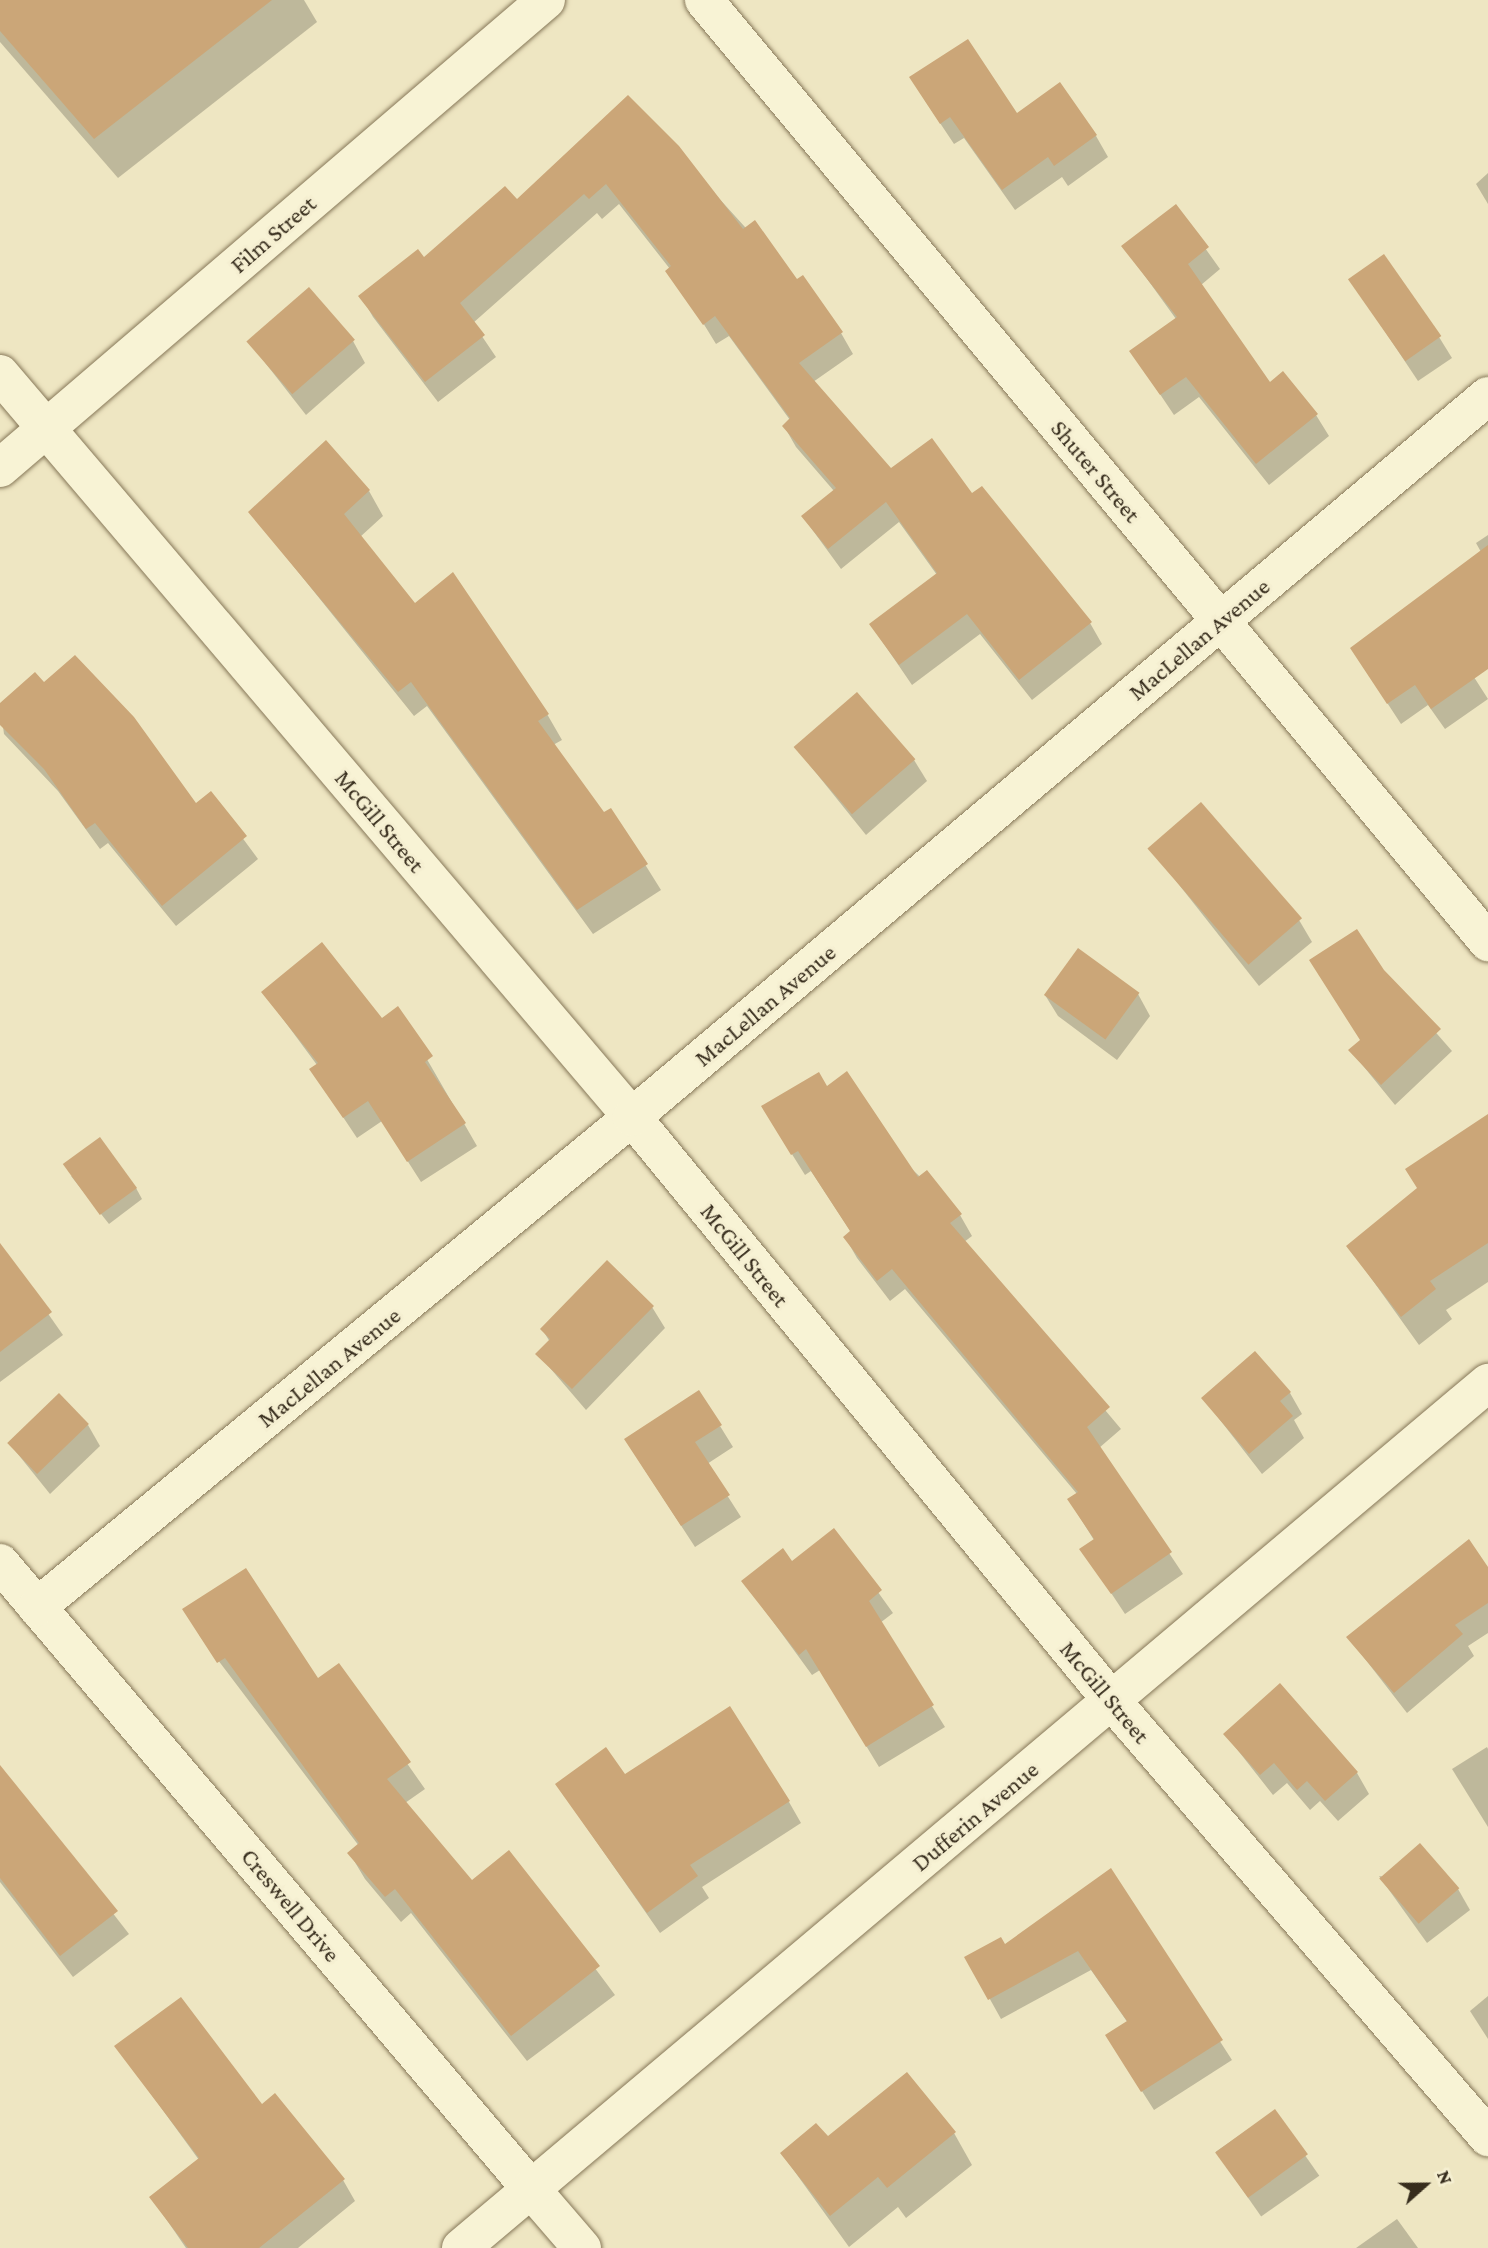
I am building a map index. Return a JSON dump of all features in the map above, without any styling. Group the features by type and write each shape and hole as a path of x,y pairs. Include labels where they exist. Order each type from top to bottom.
{"street":[{"name":"Film Street","path":"0,468 546,0"},
{"name":"Shuter Street","path":"704,0 1488,942"},
{"name":"McGill Street","path":"0,374 632,1117 1112,1701 1488,2137"},
{"name":"MacLellan Avenue","path":"37,1607 632,1117 1488,396"},
{"name":"Dufferin Avenue","path":"461,2248 1488,1383"},
{"name":"Creswell Drive","path":"0,1563 582,2248"}],"building":[{"path":"0,0 272,0 94,139 0,31"},
{"path":"968,39 1017,113 1060,82 1097,135 1054,166 1048,157 1002,190 950,117 940,124 909,77"},
{"path":"628,95 679,146 743,229 755,220 797,279 803,275 843,332 799,363 891,468 932,438 972,493 982,486 1092,622 1019,680 967,614 899,665 869,624 937,573 886,502 828,549 801,516 836,488 782,426 790,418 715,316 703,325 665,271 671,266 606,184 589,199 584,194 460,303 485,335 425,382 358,296 418,249 424,257 505,186 517,199"},
{"path":"1176,204 1209,247 1188,264 1270,382 1283,371 1318,414 1256,464 1186,377 1160,395 1129,351 1177,317 1121,246"},
{"path":"1384,254 1441,336 1405,361 1348,279"},
{"path":"309,287 355,340 292,394 246,341"},
{"path":"326,440 370,490 344,514 415,603 453,572 549,714 538,721 604,812 611,808 648,864 577,910 411,682 398,692 248,512"},
{"path":"1488,545 1488,669 1431,709 1415,685 1387,704 1350,648"},
{"path":"75,655 134,717 196,803 211,791 247,836 162,906 95,823 86,829 44,769 0,725 0,703 35,672 44,682"},
{"path":"857,692 915,759 852,814 794,747"},
{"path":"1201,802 1302,918 1248,965 1147,849"},
{"path":"1357,929 1384,970 1441,1029 1381,1085 1348,1050 1360,1040 1309,960"},
{"path":"322,942 382,1018 398,1006 433,1056 425,1062 466,1123 407,1162 368,1101 343,1118 309,1069 318,1063 261,992"},
{"path":"1078,948 1139,993 1105,1040 1044,995"},
{"path":"847,1071 918,1177 927,1170 962,1214 950,1223 1110,1407 1087,1427 1172,1552 1111,1594 1079,1549 1094,1539 1067,1499 1078,1492 892,1269 877,1281 843,1237 850,1231 798,1151 791,1155 761,1106 819,1072 827,1086"},
{"path":"1488,1114 1488,1243 1430,1281 1436,1289 1401,1317 1346,1246 1417,1188 1405,1169"},
{"path":"100,1137 137,1188 100,1215 63,1164"},
{"path":"0,1243 52,1312 0,1352"},
{"path":"607,1260 654,1306 572,1389 535,1354 550,1339 540,1329"},
{"path":"1255,1351 1291,1392 1280,1401 1293,1416 1249,1454 1201,1398"},
{"path":"699,1390 722,1425 695,1442 730,1495 681,1526 624,1439"},
{"path":"59,1393 89,1424 37,1474 7,1443"},
{"path":"834,1528 882,1590 869,1601 934,1705 866,1747 806,1649 799,1655 741,1581 783,1548 792,1561"},
{"path":"1469,1539 1488,1567 1488,1603 1455,1625 1463,1634 1394,1693 1346,1637"},
{"path":"246,1568 318,1678 339,1663 411,1762 387,1779 472,1880 509,1850 600,1966 511,2036 395,1889 385,1897 347,1853 359,1843 225,1658 217,1663 182,1609"},
{"path":"1280,1683 1358,1772 1325,1801 1307,1781 1297,1790 1274,1763 1260,1775 1223,1734"},
{"path":"730,1706 790,1801 690,1865 698,1876 647,1913 555,1784 606,1747 625,1774"},
{"path":"0,1765 118,1911 60,1956 0,1878"},
{"path":"1420,1843 1459,1888 1419,1924 1379,1878"},
{"path":"1111,1868 1223,2040 1141,2092 1105,2035 1127,2021 1078,1951 988,2000 964,1957 1001,1937 1005,1944"},
{"path":"181,1997 262,2104 275,2093 345,2179 259,2248 188,2248 149,2197 199,2158 114,2046"},
{"path":"907,2072 956,2132 887,2188 878,2177 830,2216 780,2153 816,2123 828,2136"},
{"path":"1275,2109 1308,2154 1248,2198 1215,2152"}]}
